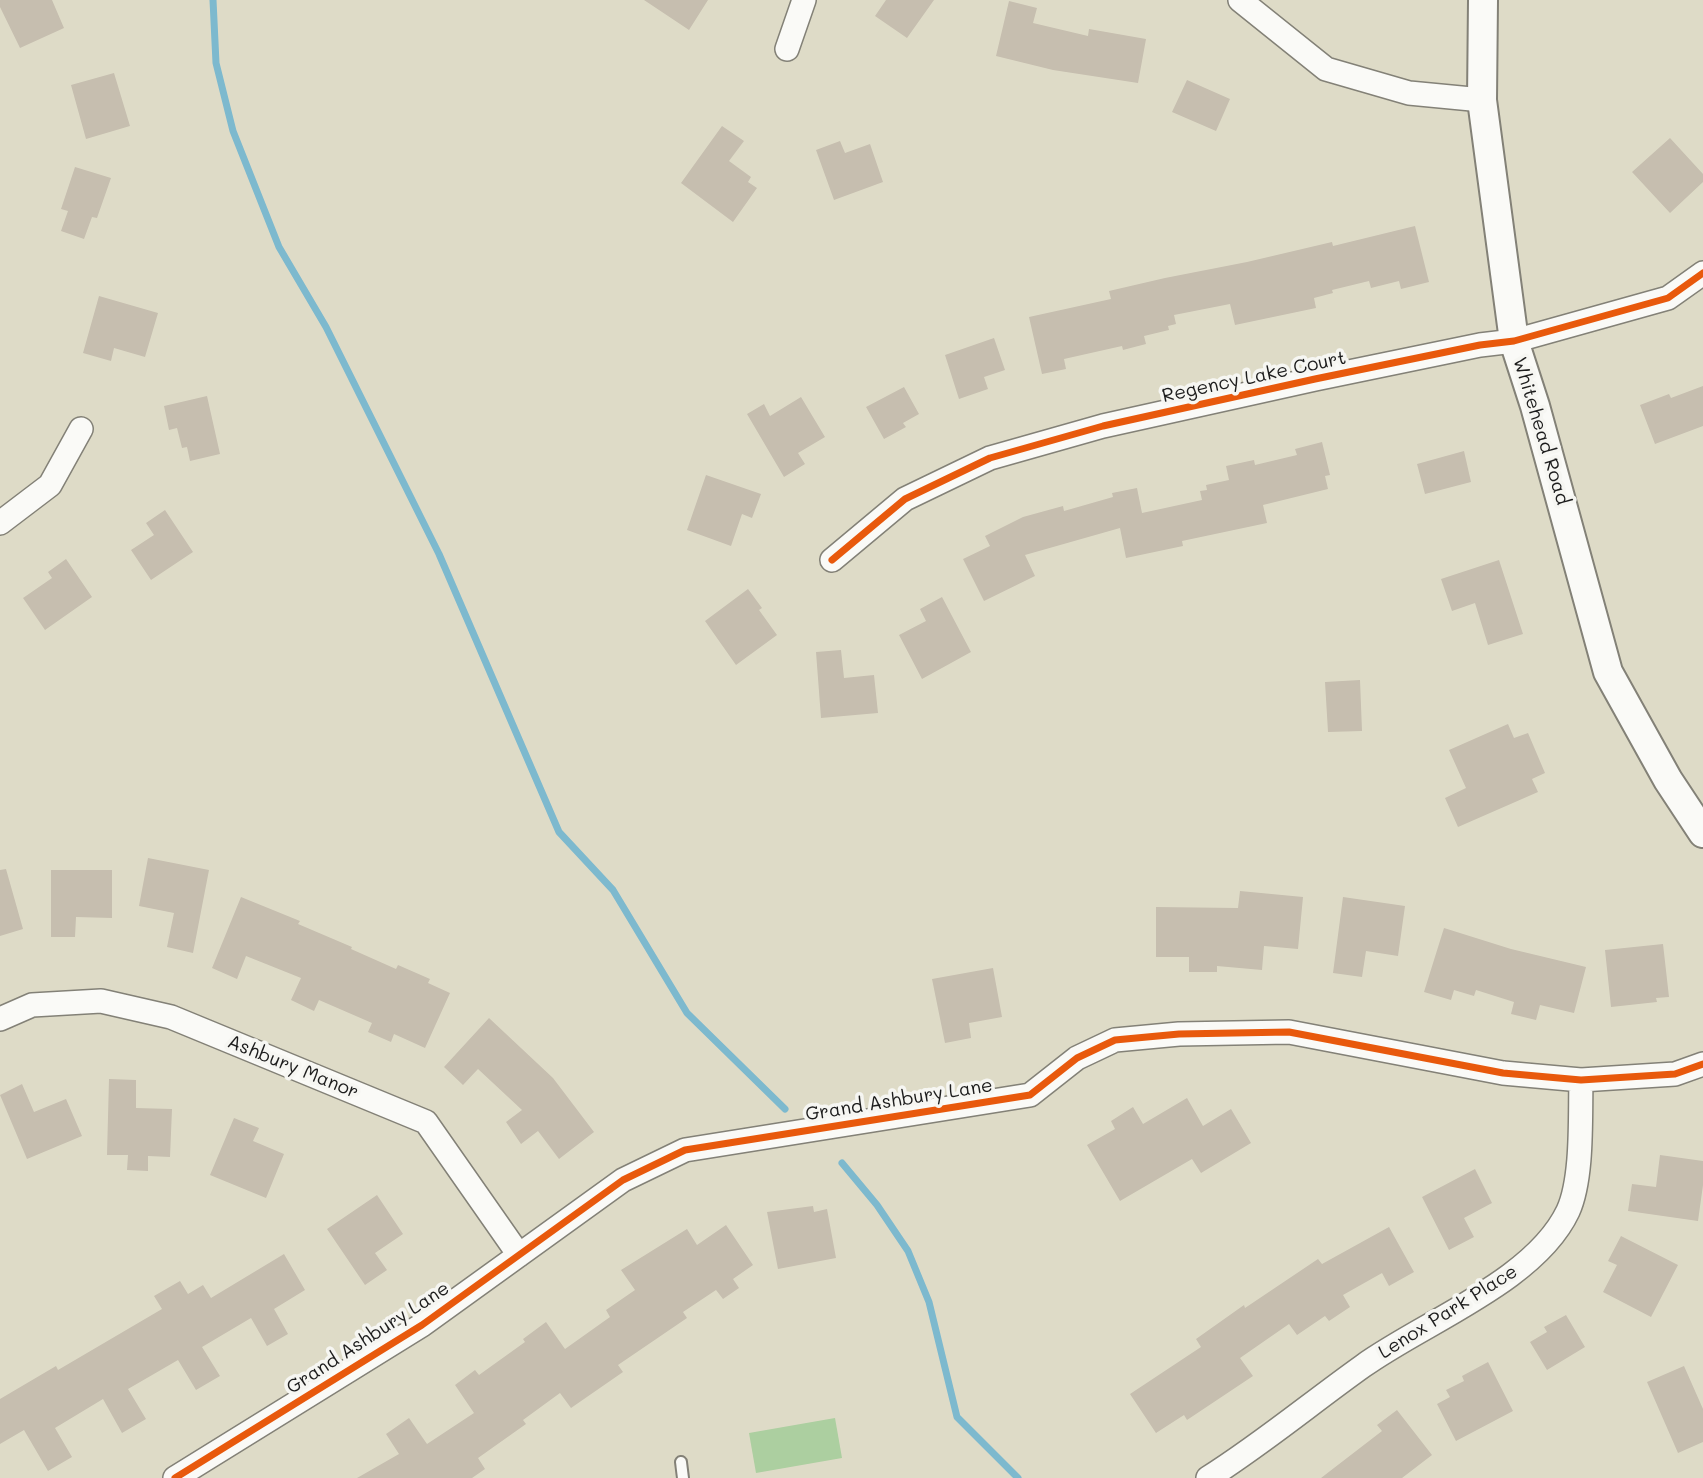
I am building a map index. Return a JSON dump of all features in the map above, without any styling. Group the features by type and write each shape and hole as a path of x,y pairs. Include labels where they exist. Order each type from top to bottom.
{"street":[{"path":"787,49 804,0"},
{"path":"1240,0 1326,69 1409,93 1482,100"},
{"name":"Whitehead Road","path":"1482,0 1482,100 1514,341 1535,406 1608,673 1668,780 1703,833"},
{"name":"Regency Lake Court","path":"832,560 905,499 990,458 1156,414 1378,366 1514,341 1668,298 1703,273"},
{"path":"0,523 50,485 81,429"},
{"name":"Ashbury Manor","path":"0,1019 32,1005 101,1001 171,1017 426,1122 519,1255"},
{"name":"Grand Ashbury Lane","path":"175,1478 422,1325 623,1180 685,1150 1030,1095 1077,1058 1115,1040 1179,1034 1289,1032 1503,1073 1581,1080 1675,1074 1703,1064"},
{"name":"Lenox Park Place","path":"1208,1478 1249,1453 1365,1364 1515,1273 1549,1243 1569,1210 1577,1173 1581,1080"}],"lane":[{"path":"681,1462 683,1478"}],"green space":[{"path":"835,1418 842,1458 756,1473 749,1433"}],"building":[{"path":"0,0 52,0 64,28 20,48 0,7"},
{"path":"644,0 708,0 689,30"},
{"path":"886,0 934,0 907,38 875,16"},
{"path":"1009,1 1037,8 1033,23 1088,36 1089,29 1146,39 1138,83 1053,70 996,56"},
{"path":"114,73 130,126 86,139 71,85"},
{"path":"1187,80 1230,99 1216,131 1172,112"},
{"path":"722,126 744,141 729,161 751,177 748,182 757,188 733,222 681,183"},
{"path":"1670,138 1703,174 1703,182 1670,213 1632,172"},
{"path":"840,141 845,153 870,144 883,182 834,200 816,150"},
{"path":"75,167 111,178 97,218 92,217 84,239 61,231 68,211 61,209"},
{"path":"1415,226 1429,282 1401,289 1399,281 1371,288 1369,281 1332,290 1333,293 1314,298 1316,308 1235,325 1230,304 1174,315 1176,324 1168,326 1169,330 1144,336 1146,344 1123,350 1122,346 1064,359 1066,369 1042,374 1029,317 1111,299 1109,291 1332,242 1333,246"},
{"path":"99,296 158,313 145,357 114,348 111,361 83,353"},
{"path":"994,338 1005,370 984,377 988,389 959,399 945,355"},
{"path":"1703,386 1703,426 1655,444 1640,405 1669,394 1671,398"},
{"path":"904,387 919,414 903,423 906,427 884,439 866,407"},
{"path":"207,396 220,454 190,461 187,447 182,448 177,428 169,430 164,406"},
{"path":"801,397 825,437 798,453 805,464 784,477 747,414 764,404 770,416"},
{"path":"1322,442 1330,475 1325,476 1328,489 1263,505 1267,523 1182,541 1183,546 1126,558 1120,528 1025,555 1035,576 984,601 963,559 990,546 985,536 1023,517 1063,506 1064,511 1113,497 1112,493 1137,488 1142,513 1202,500 1200,491 1207,490 1206,485 1229,480 1226,466 1254,460 1255,465 1297,455 1295,449"},
{"path":"1464,451 1471,482 1425,494 1417,464"},
{"path":"706,475 761,494 752,518 742,514 731,546 687,530"},
{"path":"165,510 193,552 151,580 131,550 154,535 146,523"},
{"path":"66,559 92,597 45,630 23,598 52,578 48,572"},
{"path":"1499,560 1523,634 1488,645 1475,603 1452,611 1441,579"},
{"path":"748,589 777,635 736,665 705,621"},
{"path":"942,597 971,652 922,679 899,635 926,621 920,609"},
{"path":"841,650 844,678 874,675 878,713 821,718 816,652"},
{"path":"1360,680 1362,731 1328,732 1325,682"},
{"path":"1508,724 1514,738 1528,733 1545,773 1532,779 1538,792 1458,827 1445,798 1466,788 1449,750"},
{"path":"148,858 209,870 193,953 167,947 174,913 139,906"},
{"path":"6,869 23,929 0,936 0,870"},
{"path":"51,870 112,870 112,918 76,917 75,937 51,937"},
{"path":"1240,891 1303,897 1298,949 1264,946 1262,970 1217,966 1217,972 1189,972 1189,957 1156,957 1156,907 1238,908"},
{"path":"241,897 300,921 298,924 396,969 398,965 430,979 428,983 450,993 425,1048 394,1034 391,1042 368,1032 372,1023 319,1000 314,1011 291,1000 301,978 246,956 237,979 212,968"},
{"path":"1343,897 1405,906 1398,956 1366,951 1362,977 1333,973"},
{"path":"1444,928 1511,949 1586,967 1574,1013 1540,1005 1536,1020 1511,1014 1514,1002 1476,990 1474,996 1454,990 1451,1000 1424,992"},
{"path":"1663,944 1669,997 1656,998 1657,1002 1611,1007 1605,950"},
{"path":"993,968 1002,1017 969,1023 971,1038 945,1043 932,979"},
{"path":"489,1018 553,1078 594,1132 559,1159 538,1131 521,1144 506,1122 522,1110 478,1069 463,1085 444,1067"},
{"path":"109,1079 136,1080 136,1108 172,1109 170,1157 148,1156 148,1171 127,1170 128,1155 107,1155"},
{"path":"22,1084 34,1112 66,1099 82,1136 27,1159 0,1095"},
{"path":"1187,1098 1203,1126 1231,1109 1251,1143 1201,1173 1192,1159 1120,1201 1087,1145 1115,1129 1111,1121 1133,1107 1143,1124"},
{"path":"234,1118 259,1128 253,1141 284,1154 266,1198 210,1175"},
{"path":"1660,1155 1703,1161 1698,1221 1628,1211 1632,1184 1656,1187"},
{"path":"1475,1169 1492,1203 1464,1218 1474,1237 1449,1250 1422,1197"},
{"path":"377,1195 403,1234 375,1253 387,1270 365,1285 327,1229"},
{"path":"813,1206 814,1212 827,1209 836,1258 778,1269 767,1212"},
{"path":"726,1225 753,1265 733,1279 739,1288 723,1299 716,1290 683,1312 687,1318 618,1365 623,1372 571,1408 560,1393 523,1420 526,1424 478,1458 485,1469 472,1478 357,1478 399,1454 386,1434 409,1418 427,1444 474,1413 455,1385 475,1370 479,1375 525,1342 523,1339 546,1322 565,1349 610,1317 606,1310 635,1290 621,1270 687,1229 697,1245"},
{"path":"1389,1227 1414,1272 1389,1286 1382,1273 1343,1295 1350,1307 1329,1321 1325,1316 1297,1335 1289,1324 1240,1358 1253,1376 1187,1420 1184,1415 1156,1433 1130,1394 1201,1347 1196,1339 1244,1305 1245,1308 1318,1259 1322,1264"},
{"path":"1621,1236 1678,1265 1651,1317 1603,1292 1617,1265 1608,1261"},
{"path":"284,1254 305,1290 274,1309 288,1334 267,1346 251,1318 202,1347 220,1376 196,1390 178,1360 128,1389 146,1419 122,1433 103,1399 55,1428 72,1457 48,1471 24,1430 0,1444 0,1399 56,1366 58,1370 162,1309 154,1296 180,1281 188,1294 203,1285 211,1298"},
{"path":"1566,1315 1585,1347 1547,1370 1530,1342 1547,1332 1544,1327"},
{"path":"1488,1362 1513,1411 1456,1441 1437,1404 1450,1397 1446,1390 1464,1381 1462,1376"},
{"path":"1684,1366 1703,1409 1703,1442 1678,1453 1647,1382"},
{"path":"1397,1410 1432,1455 1402,1478 1321,1478 1382,1431 1377,1425"}],"waterway":[{"path":"213,0 216,63 233,131 279,247 326,327 439,554 559,832 613,890 687,1013 785,1109"},
{"path":"842,1163 877,1205 908,1251 929,1302 957,1417 1018,1478"}],"cycle path":[{"path":"832,560 905,499 990,458 1103,426 1315,379 1480,345 1514,341 1668,298 1703,273"},
{"path":"175,1478 422,1325 623,1180 685,1150 1030,1095 1077,1058 1115,1040 1179,1034 1289,1032 1503,1073 1581,1080 1675,1074 1703,1064"}]}
